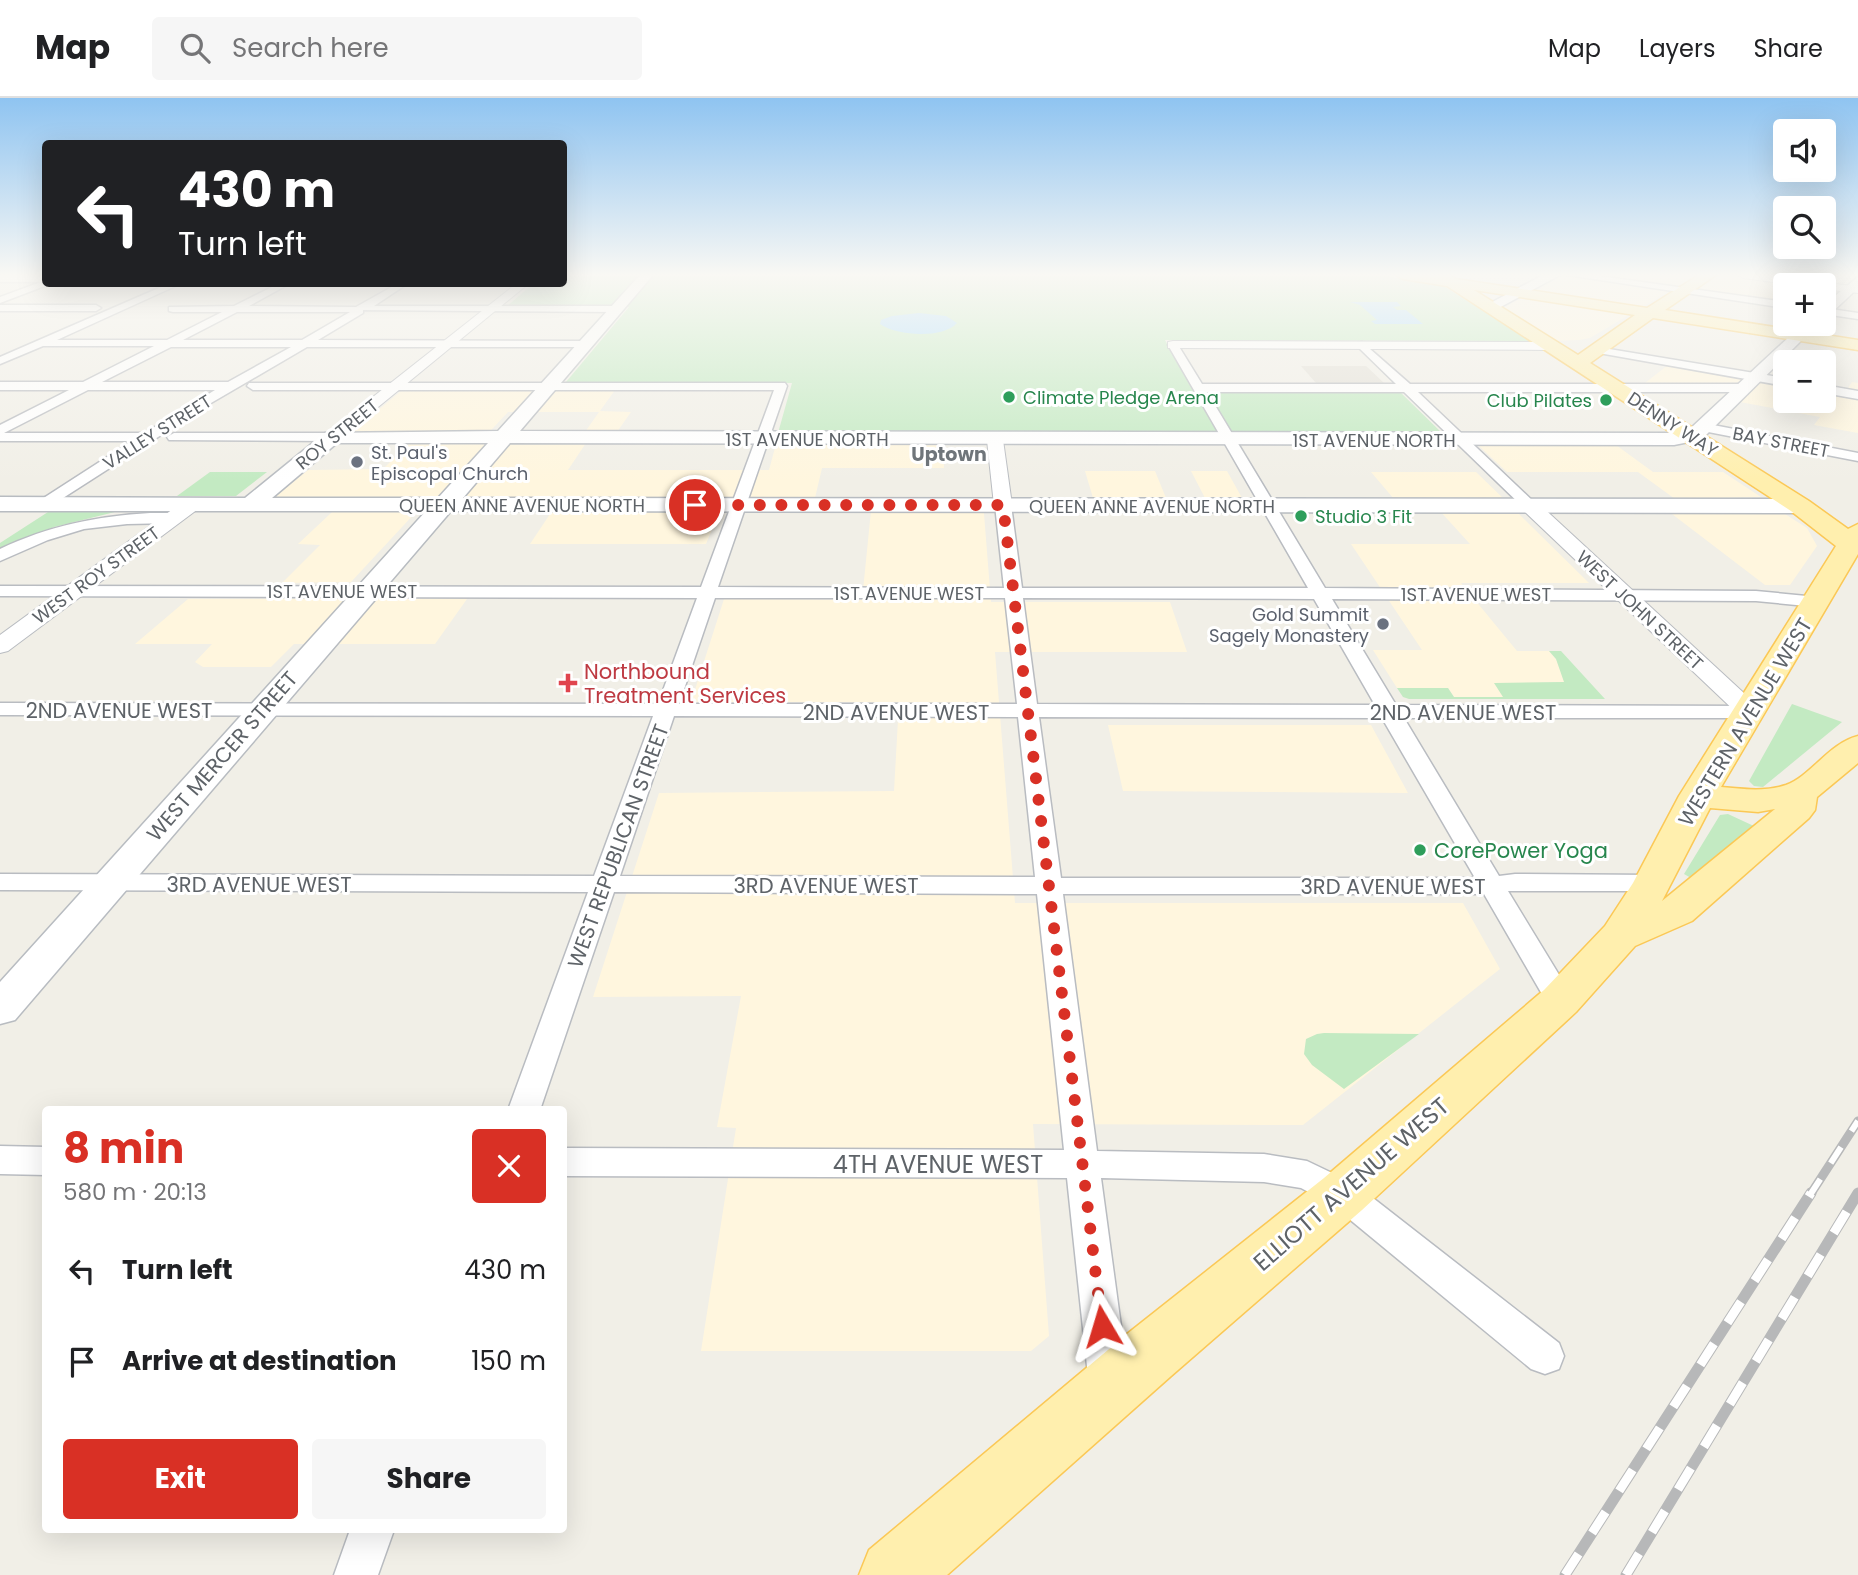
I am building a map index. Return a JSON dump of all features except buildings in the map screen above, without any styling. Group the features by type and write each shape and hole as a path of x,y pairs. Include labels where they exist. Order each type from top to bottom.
{"main road":[{"name":"WEST MERCER STREET","path":"0,1009 587,344"},
{"name":"DENNY WAY","path":"1547,344 1617,388 1698,431 1834,530 1854,539"},
{"path":"1550,346 1592,344"},
{"path":"1578,363 1604,344"},
{"path":"1698,431 1790,344"},
{"name":"1ST AVENUE NORTH","path":"332,437 1656,440 1698,431"},
{"name":"ROY STREET","path":"250,505 332,437"},
{"name":"QUEEN ANNE AVENUE NORTH","path":"0,504 70,504 182,511 250,505 1800,506"},
{"path":"1800,506 1847,509"},
{"name":"WESTERN AVENUE WEST","path":"1620,936 1653,883 1697,796 1854,539"},
{"name":"ELLIOTT AVENUE WEST","path":"1697,796 1758,801 1800,793 1858,746"},
{"name":"ELLIOTT AVENUE WEST","path":"894,1575 1109,1389 1343,1194 1560,1001 1620,936 1677,911 1796,810 1800,793"}],"street":[{"path":"0,361 40,344"},
{"path":"0,430 165,344"},
{"path":"298,344 587,344"},
{"name":"VALLEY STREET","path":"70,504 304,352 308,344"},
{"name":"VALLEY STREET","path":"44,504 230,386 289,351 308,344"},
{"name":"ROY STREET","path":"332,437 448,344"},
{"path":"1172,345 1550,346"},
{"path":"1172,345 1560,1001"},
{"path":"1362,345 1531,507"},
{"path":"1597,350 1749,383"},
{"path":"1199,388 1617,388 1773,382"},
{"path":"0,386 230,386"},
{"path":"253,386 550,386"},
{"name":"WEST REPUBLICAN STREET","path":"525,1106 780,386 550,386"},
{"path":"1836,391 1858,395"},
{"name":"BAY STREET","path":"1698,431 1794,444 1858,457"},
{"path":"0,437 148,437"},
{"name":"1ST AVENUE NORTH","path":"174,437 332,437"},
{"path":"995,440 1109,1389"},
{"name":"WEST JOHN STREET","path":"1531,507 1749,712"},
{"path":"0,556 52,531 90,522 182,511"},
{"name":"WEST ROY STREET","path":"0,646 182,511"},
{"name":"1ST AVENUE WEST","path":"0,591 1622,594 1756,596 1817,602"},
{"name":"2ND AVENUE WEST","path":"0,709 1749,712"},
{"name":"3RD AVENUE WEST","path":"0,882 1416,887 1490,886 1515,882 1653,883"},
{"path":"0,1160 42,1161"},
{"name":"4TH AVENUE WEST","path":"567,1162 1082,1164 1264,1168 1307,1175 1343,1194 1545,1356"},
{"path":"356,1575 371,1533"}],"shaded area":[{"path":"1668,365 1773,383 1773,408 1740,402 1753,390 1725,384 1645,383"},
{"path":"1301,366 1366,366 1384,383 1316,383"},
{"path":"1852,382 1858,383 1858,433 1814,425 1820,417 1799,413 1836,413 1836,394 1843,395"},
{"path":"615,390 600,411 631,412 617,432 585,432 599,412 508,412 480,442 586,443 568,470 769,470 776,444 943,444 944,468 822,468 815,498 725,498 706,544 530,544 560,499 429,498 351,582 282,583 320,545 298,544 346,499 274,498 308,470 383,469 421,432 352,432 401,391"},
{"path":"1616,445 1653,472 1723,472 1761,497 1675,499 1638,472 1507,472 1479,446"},
{"path":"1085,471 1155,471 1166,498 1093,498"},
{"path":"1191,471 1227,471 1242,498 1205,498"},
{"path":"1371,472 1476,472 1504,499 1467,499 1480,513 1518,513 1589,583 1461,583 1517,651 1549,651 1556,659 1565,682 1495,684 1504,697 1454,697 1448,688 1397,688 1373,650 1422,650 1351,544 1470,544 1429,499 1394,499"},
{"path":"872,501 983,501 991,602 1170,602 1187,652 995,652 1015,903 1463,903 1500,969 1303,1125 1033,1124 1049,1336 1031,1351 701,1351 736,1128 717,1127 741,996 593,997 659,793 894,791 899,702 691,702 724,599 862,600"},
{"path":"1672,514 1785,514 1807,528 1817,546 1790,585 1765,585"},
{"path":"188,599 467,599 435,644 294,644 271,667 203,667 195,662 212,644 135,644"},
{"path":"1108,725 1371,725 1408,793 1123,791"}],"green space":[{"path":"598,344 1167,344 1193,390 1399,391 1444,435 778,433 792,383 566,382"},
{"path":"210,472 267,472 236,496 177,496"},
{"path":"48,512 115,512 54,527 0,550 0,543"},
{"path":"1549,651 1561,651 1605,699 1409,699 1403,697 1397,688 1448,688 1454,697 1503,697 1494,683 1564,682 1556,659"},
{"path":"1792,704 1842,722 1763,787 1754,786 1749,781"},
{"path":"1728,814 1756,827 1691,878 1684,874 1720,815"},
{"path":"1317,1034 1419,1034 1344,1089 1312,1065 1304,1054 1306,1039"}],"railway":[{"path":"1810,1195 1858,1121"},
{"path":"1565,1575 1811,1193"},
{"path":"1626,1575 1858,1193"}],"place":[{"name":"Climate Pledge Arena","path":"1009,397"},
{"name":"Club Pilates","path":"1606,400"},
{"name":"St. Paul's Episcopal Church","path":"357,462"},
{"name":"Studio 3 Fit","path":"1301,516"},
{"name":"Gold Summit Sagely Monastery","path":"1383,624"},
{"name":"Northbound Treatment Services","path":"568,683"},
{"name":"CorePower Yoga","path":"1420,850"}],"district":[{"name":"Uptown","path":"949,454"}],"route":[{"path":"695,505 1003,505 1102,1326"}]}
